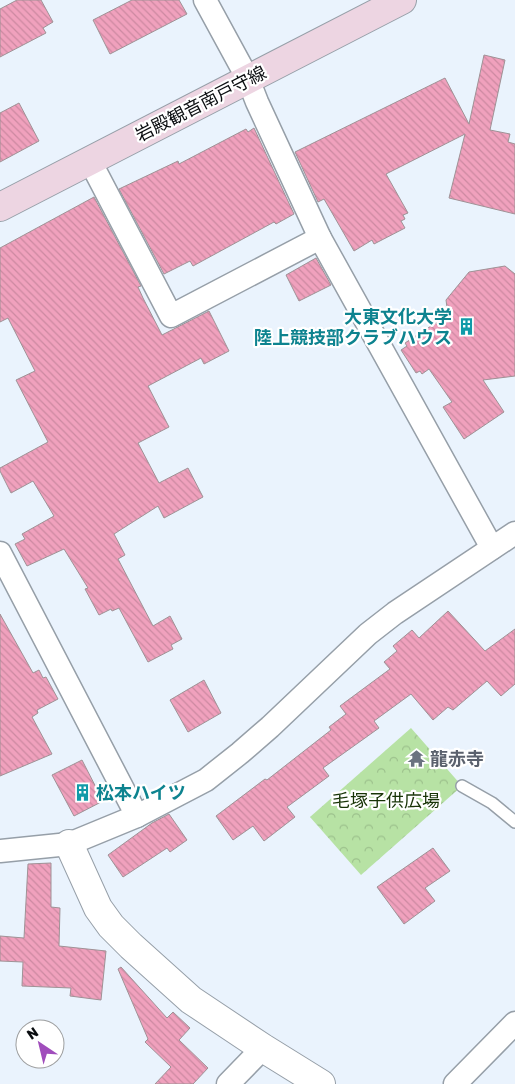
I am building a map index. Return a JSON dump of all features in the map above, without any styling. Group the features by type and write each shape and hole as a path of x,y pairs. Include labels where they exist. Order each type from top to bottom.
{"main road":[{"name":"岩殿観音南戸守線","path":"0,207 402,0"}],"street":[{"path":"205,0 234,57 248,79 320,238 492,548"},
{"path":"90,161 171,316 320,238"},
{"path":"0,851 69,844 138,816 206,780 270,727 368,634 395,613 515,533"},
{"path":"0,553 7,582 138,816"},
{"path":"69,844 98,908 111,926 191,1000 321,1084"},
{"path":"455,1084 515,1023"},
{"path":"228,1084 263,1048"}],"lane":[{"path":"462,786 492,803 515,822"}],"green space":[{"name":"毛塚子供広場","path":"411,728 462,786 361,875 310,817"}],"building":[{"path":"17,0 41,0 53,22 43,28 46,33 0,57 0,9"},
{"path":"132,0 179,0 187,14 110,54 93,20"},
{"path":"484,55 505,60 490,130 510,134 508,142 515,144 515,214 449,198 465,134 386,174 408,213 403,215 405,219 401,221 405,228 374,244 372,240 354,251 324,199 318,202 295,152 445,78 469,124"},
{"path":"19,103 39,141 0,162 0,113"},
{"path":"254,128 294,214 276,224 274,222 193,266 190,261 164,274 119,189 178,161 179,164 246,129 248,132"},
{"path":"94,197 141,286 138,287 162,335 209,311 229,351 204,364 201,358 148,386 169,427 138,443 159,483 188,468 203,497 164,518 158,506 114,534 125,555 118,559 153,626 170,616 182,639 171,645 173,649 148,662 119,608 112,611 111,609 99,615 85,589 88,588 64,549 27,566 15,544 25,539 22,534 54,516 33,481 11,493 0,471 0,468 48,442 16,380 35,371 8,318 0,322 0,248"},
{"path":"316,258 331,285 299,301 286,275"},
{"path":"505,266 515,274 515,376 483,380 504,412 464,439 443,407 452,402 429,369 422,374 420,371 416,373 401,350 407,346 405,343 448,315 446,300 469,272"},
{"path":"448,611 485,651 515,629 515,684 501,696 487,681 453,710 448,707 433,720 411,694 374,721 379,728 323,768 329,776 287,807 295,817 264,841 253,826 233,840 216,816 265,779 267,780 331,730 329,727 346,714 340,706 390,669 384,662 397,651 393,646 412,630 419,638"},
{"path":"0,614 33,673 39,670 43,678 46,677 58,699 37,710 38,713 32,717 52,754 0,776"},
{"path":"204,680 221,713 188,732 170,700"},
{"name":"松本ハイツ","path":"82,760 103,801 74,816 52,775"},
{"path":"169,814 187,840 170,852 167,848 123,877 108,855 152,823"},
{"path":"433,848 450,871 425,888 435,901 404,924 377,887"},
{"path":"51,863 51,907 60,908 59,946 106,951 101,1000 70,996 71,988 22,986 23,962 0,961 0,936 24,938 28,864"},
{"path":"121,967 167,1018 173,1012 190,1028 179,1040 208,1068 193,1084 155,1084 171,1067 145,1042 148,1039 118,969"}],"place":[{"name":"大東文化大学 陸上競技部クラブハウス","path":"466,327"},
{"name":"龍赤寺","path":"416,759"},
{"name":"松本ハイツ","path":"82,793"}]}
